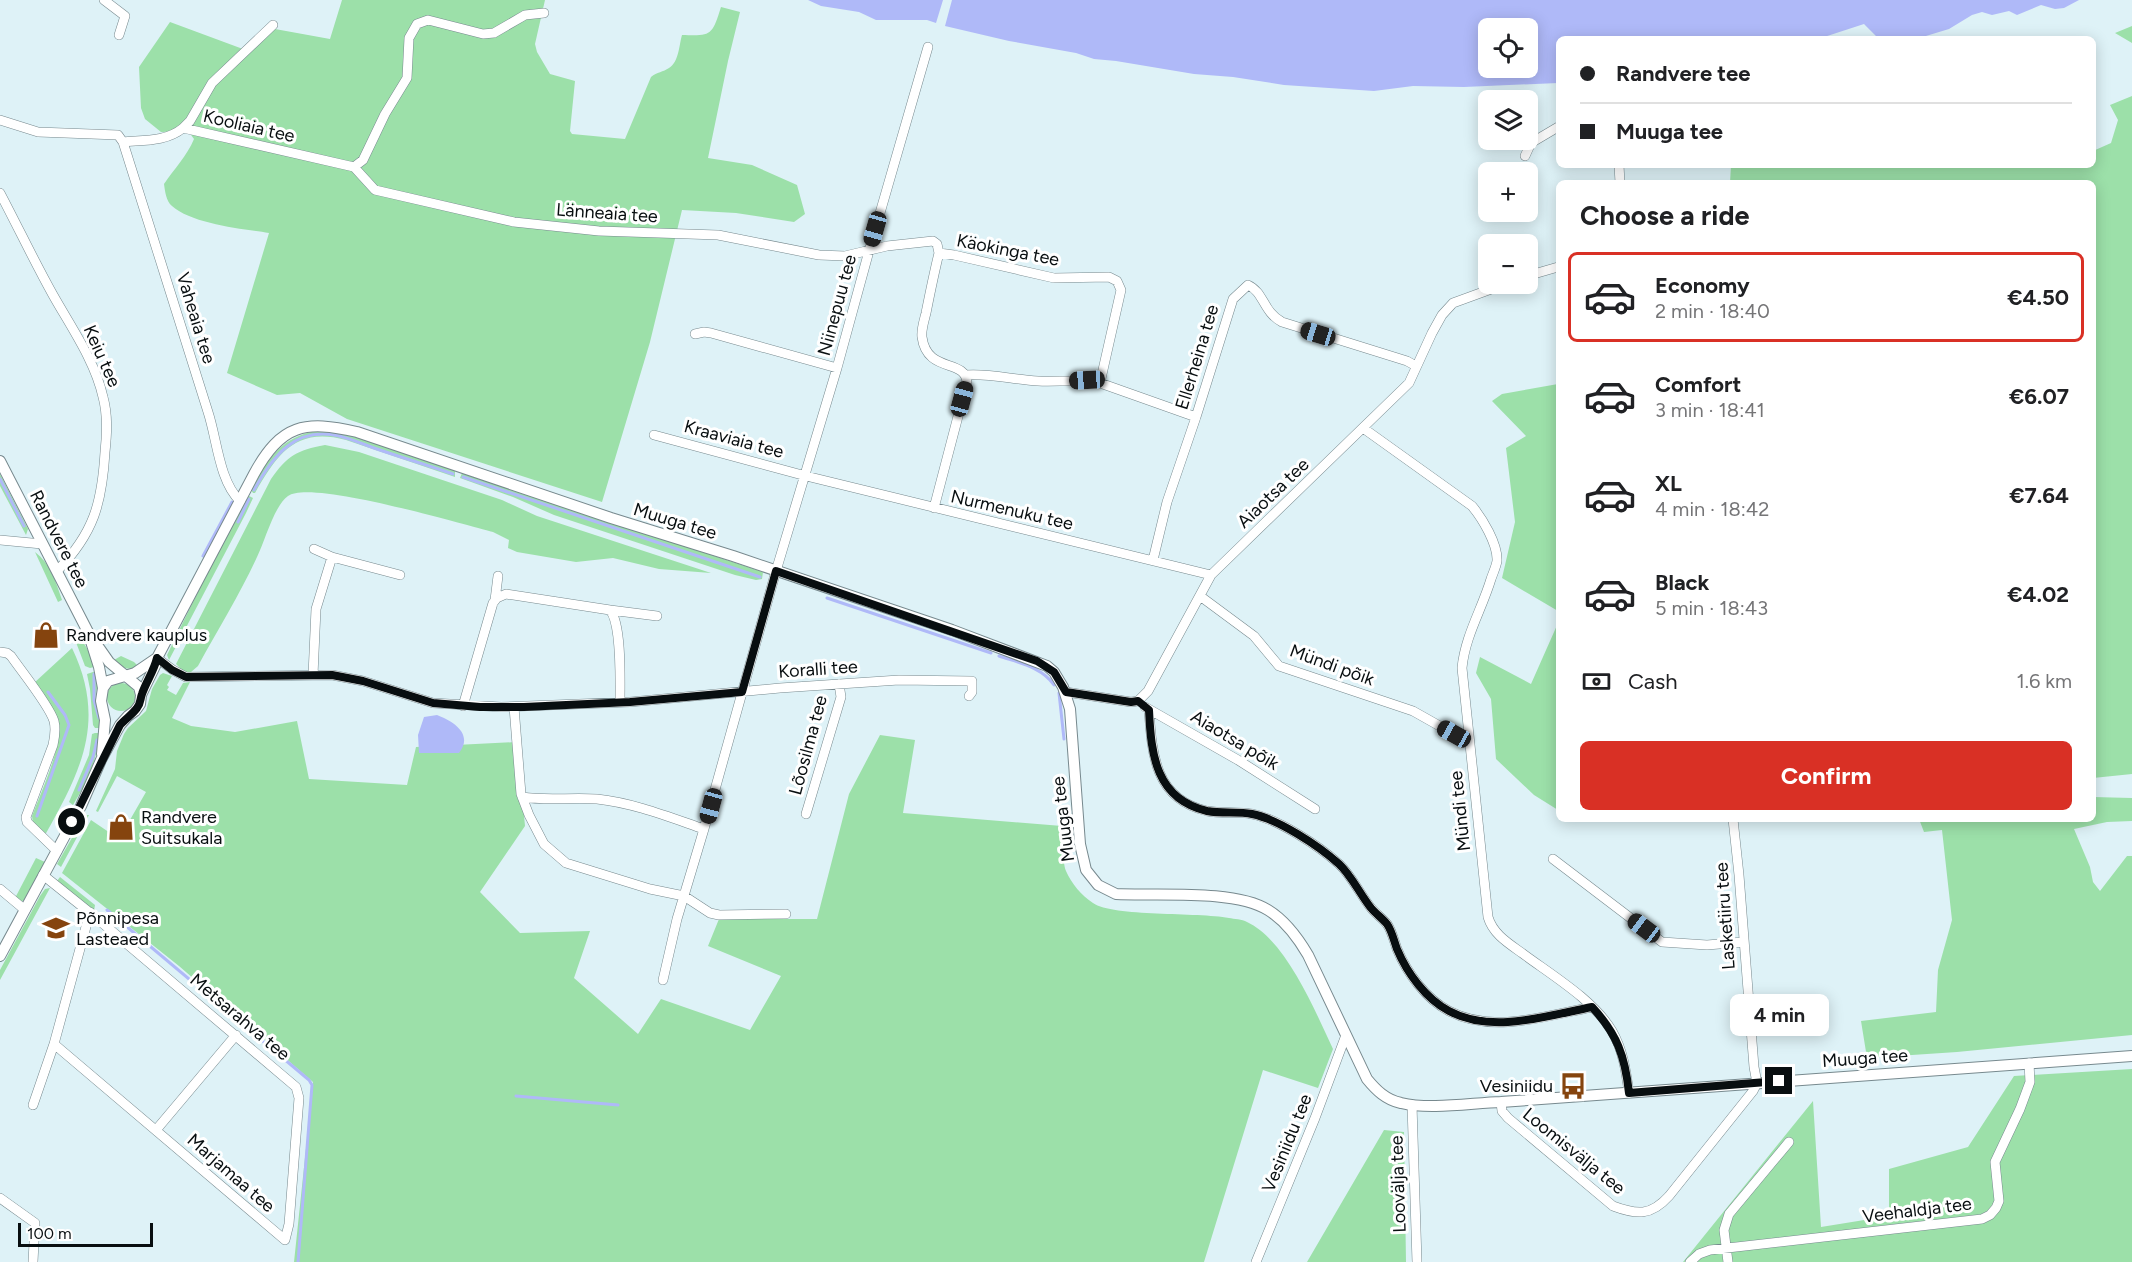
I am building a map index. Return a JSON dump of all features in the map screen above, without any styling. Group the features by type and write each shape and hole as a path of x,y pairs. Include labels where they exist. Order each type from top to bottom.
{"street":[{"path":"104,0 125,16 118,35"},
{"path":"354,167 363,160 407,78 409,38 417,24 428,21 483,34 494,33 525,15 544,13"},
{"path":"183,128 190,121 212,83 273,25"},
{"name":"Niinepuu tee","path":"663,980 684,896 776,571 806,476 928,47"},
{"name":"Kooliaia tee","path":"0,120 38,132 118,135 123,142 158,139 177,134 183,128 354,167"},
{"path":"1526,156 1531,143 1556,128"},
{"name":"Vaheaia tee","path":"123,142 211,422 226,481 232,493 240,501"},
{"name":"Länneaia tee","path":"354,167 375,190 514,222 599,231 718,235 819,255 845,256 869,251"},
{"name":"Keiu tee","path":"0,193 36,265 87,355 103,396 107,417 103,483 99,505 88,531 57,571"},
{"name":"Käokinga tee","path":"869,251 887,246 933,241 938,244 939,253 1054,278 1109,277 1117,280 1121,290 1100,383"},
{"path":"933,508 967,382 963,371 936,362 925,348 921,335 939,253"},
{"path":"1538,273 1556,268"},
{"name":"Ellerheina tee","path":"1153,560 1167,502 1233,299 1248,285 1256,291 1272,316 1282,322 1407,361 1416,366"},
{"name":"Aiaotsa tee","path":"1138,701 1148,691 1211,575 1409,383 1442,315 1453,303 1478,294"},
{"path":"695,334 711,333 837,368"},
{"path":"966,375 981,374 1034,381 1087,380 1196,417"},
{"name":"Muuga tee","path":"141,695 157,658 261,462 276,443 296,430 306,426 332,426 357,432 776,571 1037,661 1054,672 1066,692 1070,709 1080,844 1086,870 1092,879 1098,885 1116,894 1240,898 1266,908 1299,939 1361,1067 1375,1089 1400,1103 1412,1105 1501,1102 2132,1056"},
{"name":"Mündi tee","path":"1363,428 1472,506 1483,518 1497,562 1485,599 1468,636 1463,652 1462,668 1485,905 1494,931 1592,1007 1607,1023 1616,1039 1626,1069 1629,1093"},
{"name":"Kraaviaia tee","path":"654,435 806,476"},
{"name":"Randvere tee","path":"0,460 88,632 109,662 139,687 141,695 140,704 120,725 101,760 81,806 0,956"},
{"name":"Nurmenuku tee","path":"806,476 1211,575"},
{"path":"1,542 42,544"},
{"path":"314,549 400,575"},
{"path":"313,675 316,609 332,556"},
{"path":"463,706 495,600 498,576"},
{"path":"495,600 506,594 657,616"},
{"name":"Mündi põik","path":"1200,596 1254,636 1279,666 1413,711 1468,742"},
{"path":"610,610 616,620 620,702"},
{"name":"Randvere tee","path":"88,632 103,688 101,695 105,731 101,760"},
{"path":"0,652 11,656 48,709 54,722 53,745 26,817 27,822 57,851"},
{"path":"103,688 108,681 116,677 125,677 157,658"},
{"name":"Koralli tee","path":"157,658 172,670 186,677 313,675 343,677 433,703 463,706 514,707 620,702 899,680 972,681 972,692 969,696"},
{"name":"Lõosilma tee","path":"806,813 841,696 838,684"},
{"path":"1066,692 1131,702 1138,701"},
{"name":"Aiaotsa põik","path":"1138,701 1149,710 1160,714 1315,809"},
{"path":"514,707 522,797 544,844 566,863 650,889 684,896 710,913 719,915 786,914"},
{"path":"104,708 110,714 119,717 128,716"},
{"path":"1149,710 1155,761 1160,776 1170,792 1196,807 1210,811 1252,814 1285,826 1340,864 1372,910 1388,925 1403,963 1420,988 1446,1010 1478,1021 1511,1022 1592,1007"},
{"path":"522,797 615,801 704,829"},
{"name":"Lasketiiru tee","path":"1733,822 1757,1083"},
{"path":"1553,859 1662,942 1707,945 1743,942"},
{"name":"Metsarahva tee","path":"43,875 290,1080 299,1098 289,1224 285,1240"},
{"path":"0,889 25,910"},
{"path":"33,1105 54,1044 90,912"},
{"path":"156,1130 236,1035"},
{"name":"Vesiniidu tee","path":"1256,1262 1346,1035"},
{"name":"Marjamaa tee","path":"54,1044 285,1240"},
{"name":"Veehaldja tee","path":"1690,1262 1699,1254 1726,1248 1982,1219 1990,1215 1999,1201 1995,1162 2030,1082 2029,1063"},
{"name":"Loomisvälja tee","path":"1501,1102 1502,1112 1508,1119 1578,1178 1613,1206 1639,1213 1656,1208 1669,1196 1757,1083"},
{"name":"Loovälja tee","path":"1412,1105 1417,1262"},
{"path":"1728,1262 1724,1230 1730,1214 1789,1142"},
{"path":"0,1198 34,1223 33,1262"}],"green space":[{"path":"342,0 545,0 535,44 550,74 575,81 570,131 572,134 625,139 651,77 672,65 677,58 682,35 699,35 709,32 715,24 721,7 740,12 708,158 752,165 797,185 805,214 794,222 736,213 682,210 650,342 602,502 347,419 300,393 277,395 227,373 269,233 205,221 181,212 170,204 164,184 194,139 188,131 161,132 145,119 141,108 139,67 170,22 251,52 275,29 330,39"},
{"path":"2132,26 2132,43 2115,33"},
{"path":"2132,96 2132,774 2096,778 2096,180 1730,180 1731,168 2096,168 2096,150 2111,143 2118,120 2110,105"},
{"path":"1556,384 1556,610 1502,578 1515,522 1506,448 1526,436 1492,401 1502,394"},
{"path":"316,431 333,432 368,440 455,470 455,477 346,440 314,437 290,447 281,455 253,493 251,490 257,479 276,452 293,439"},
{"path":"325,445 359,452 502,500 537,516 711,573 659,569 613,558 576,562 517,552 508,548 509,540 493,532 354,498 302,492 288,496 278,508 250,571 198,666 191,672 184,672 176,664 271,479 294,455"},
{"path":"462,473 763,572 762,579 756,580 735,575 554,515 460,478"},
{"path":"0,474 28,529 26,535 0,486"},
{"path":"249,496 253,498 246,513 169,660 167,655 214,559"},
{"path":"35,552 49,567 62,600 58,602"},
{"path":"1556,628 1556,809 1534,795 1496,759 1491,699 1476,673 1480,657 1531,684"},
{"path":"79,635 89,652 94,667 85,666 74,637"},
{"path":"72,648 88,699 85,745 79,767 45,835 33,823 32,816 57,747 59,727 53,710 34,683"},
{"path":"121,656 138,666 131,669 122,667 114,660"},
{"path":"96,671 98,683 95,698 101,728 95,728 93,725 87,674"},
{"path":"163,673 172,676 167,690 176,695 183,683 190,682 172,718 191,726 235,732 297,721 309,779 407,785 416,747 517,742 525,826 480,892 520,933 590,931 574,978 638,1034 661,999 750,1030 781,976 708,946 719,919 817,919 849,794 880,735 915,740 903,813 1062,826 1066,871 1077,889 1093,903 1118,910 1238,919 1261,931 1287,960 1298,978 1333,1049 1318,1088 1263,1070 1204,1262 294,1262 313,1082 179,966 62,873 91,820 119,839 146,792 117,776 98,812 96,811 115,769 117,751 124,734 146,711 152,689"},
{"path":"121,683 131,687 135,697 131,707 121,711 111,707 107,697 111,687"},
{"path":"100,733 94,761 87,780 73,805 69,802 89,755 92,734"},
{"path":"2096,797 2132,798 2132,821 2107,822 2074,829 2090,867 2093,882 2100,891 2127,856 2132,856 2132,1035 1957,1052 1867,1058 1861,1021 1936,1012 1938,970 1952,920 1942,830 1924,832 1920,822 2096,822"},
{"path":"85,815 89,815 61,867 57,864"},
{"path":"36,858 45,862 24,900 21,902 14,900"},
{"path":"60,877 95,905 94,911 57,881"},
{"path":"50,888 0,980 0,970 40,896 45,889"},
{"path":"2132,1069 2132,1262 1683,1262 1813,1101 1821,1227 1889,1216 1889,1169 1968,1147 2014,1076"},
{"path":"1384,1130 1404,1132 1406,1262 1307,1262"}],"water":[{"path":"808,0 943,0 936,23 927,20 876,20 859,12 821,6"},
{"path":"952,0 2079,0 2064,8 2055,9 2041,5 2017,15 2009,11 1992,15 1982,12 1972,15 1949,29 1926,36 1876,36 1864,24 1827,36 1556,36 1556,83 1464,87 1413,86 1374,91 1284,85 1194,74 1094,59 1076,53 945,26"},
{"path":"437,715 455,725 463,734 463,746 459,753 419,753 418,735 424,717"}],"waterway":[{"path":"254,490 269,466 287,446 310,435 339,436 453,474"},
{"path":"463,477 760,577"},
{"path":"0,479 24,526"},
{"path":"238,522 249,499"},
{"path":"203,556 232,502"},
{"path":"827,598 991,653"},
{"path":"999,656 1037,670 1054,685"},
{"path":"94,674 94,700 99,718"},
{"path":"37,816 69,725 65,715 48,692"},
{"path":"1059,693 1064,739"},
{"path":"79,790 93,757 97,740"},
{"path":"107,910 309,1080 312,1085 298,1262"},
{"path":"516,1096 618,1105"}],"place":[{"name":"Randvere kauplus","path":"46,635"},
{"name":"Randvere Suitsukala","path":"121,827"},
{"name":"Põnnipesa Lasteaed","path":"56,928"},
{"name":"Vesiniidu","path":"1573,1086"}],"route":[{"path":"72,822 120,725 140,704 141,695 157,658 172,670 186,677 332,675 363,681 433,703 463,706 524,707 630,702 742,692 776,571 1037,661 1054,672 1066,692 1131,702 1138,701 1149,710 1150,735 1155,761 1160,776 1170,792 1196,807 1210,811 1252,814 1285,826 1340,864 1372,910 1388,925 1403,963 1420,988 1446,1010 1478,1021 1511,1022 1592,1007 1607,1023 1616,1039 1626,1069 1629,1093 1779,1081"}]}
